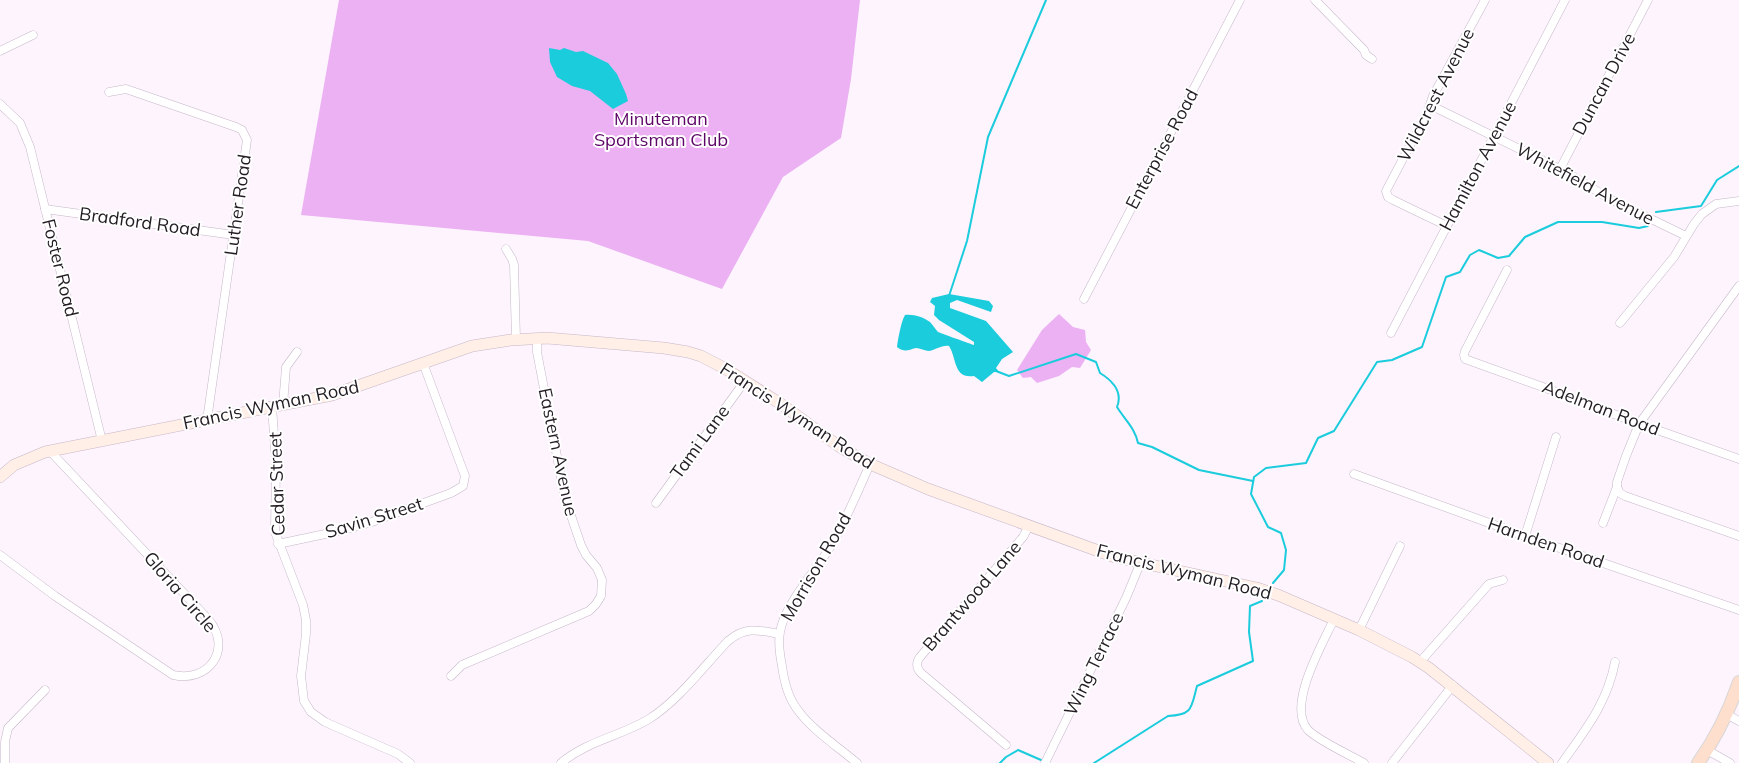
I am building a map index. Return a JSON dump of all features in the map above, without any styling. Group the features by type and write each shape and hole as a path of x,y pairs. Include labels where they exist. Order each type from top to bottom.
{"main road":[{"name":"Francis Wyman Road","path":"0,476 14,465 50,451 332,395 464,348 516,339 537,338 650,346 688,352 712,361 795,413 851,454 928,489 1116,557 1140,564 1257,588 1359,630 1420,662 1548,763"},
{"path":"1698,763 1726,714 1739,682"}],"street":[{"name":"Enterprise Road","path":"1084,299 1240,0"},
{"path":"1315,0 1364,50 1366,55 1372,58"},
{"name":"Wildcrest Avenue","path":"1447,226 1393,200 1388,197 1386,191 1485,0"},
{"name":"Hamilton Avenue","path":"1391,333 1565,0"},
{"name":"Duncan Drive","path":"1560,169 1648,0"},
{"path":"0,51 33,36"},
{"name":"Luther Road","path":"109,92 126,89 242,130 245,135 247,144 207,420"},
{"name":"Foster Road","path":"0,104 20,123 26,136 102,441"},
{"name":"Whitefield Avenue","path":"1430,105 1560,169 1630,210 1686,236"},
{"path":"1620,323 1674,257 1694,224 1708,209 1724,202 1739,201"},
{"name":"Bradford Road","path":"45,209 234,235"},
{"path":"506,249 514,265 516,339"},
{"name":"Adelman Road","path":"1507,270 1464,357 1467,361 1554,391 1639,424 1739,458"},
{"path":"1603,523 1639,424 1739,286"},
{"name":"Eastern Avenue","path":"451,676 462,665 589,611 596,604 602,591 600,575 581,545 565,498 536,352 537,338"},
{"name":"Cedar Street","path":"297,352 286,367 278,406 274,523 278,544 305,612 306,634 301,684 303,698 313,714 324,722 398,754 410,763"},
{"name":"Savin Street","path":"278,544 369,523 451,493 462,487 466,476 423,362"},
{"name":"Tami Lane","path":"656,503 745,382"},
{"path":"1525,536 1556,437"},
{"name":"Gloria Circle","path":"0,555 64,602 173,675 185,677 197,674 209,667 216,656 219,643 213,625 50,451"},
{"name":"Morrison Road","path":"856,763 809,722 795,706 783,673 779,634 794,600 840,530 870,464"},
{"name":"Harnden Road","path":"1354,474 1525,536 1739,610"},
{"path":"1617,487 1620,493 1625,496 1739,536"},
{"name":"Brantwood Lane","path":"1006,745 921,673 917,663 920,657 1023,537 1029,526"},
{"path":"1359,630 1400,546"},
{"name":"Wing Terrace","path":"1045,763 1140,564"},
{"path":"1420,662 1489,584 1503,580"},
{"path":"1334,619 1305,684 1302,703 1304,721 1310,732 1364,763"},
{"path":"560,763 590,745 650,718 669,702 738,633 754,630 779,634"},
{"path":"1562,763 1601,707 1610,685 1615,662"},
{"path":"1392,763 1452,686"},
{"path":"5,763 5,742 8,728 46,690"},
{"path":"1726,714 1739,721"},
{"path":"1706,750 1730,763"}],"green space":[{"name":"Minuteman Sportsman Club","path":"339,0 860,0 851,79 841,138 783,177 722,289 588,241 301,215"},
{"path":"1059,314 1073,327 1085,330 1086,342 1091,350 1080,368 1072,367 1059,376 1037,383 1031,377 1023,378 1017,370 1042,330"}],"water":[{"path":"549,48 560,50 564,48 576,52 583,51 608,63 617,74 628,101 613,109 590,91 572,86 557,77 550,62"},
{"path":"949,294 989,301 993,306 991,312 957,300 950,303 950,308 986,321 1013,352 1002,359 996,368 999,372 994,372 982,382 974,376 967,376 959,371 949,346 929,351 916,348 904,350 897,347 905,315 918,316 931,323 938,332 974,345 974,342 934,315 935,306 930,302 932,298"}],"waterway":[{"path":"949,296 967,241 988,137 1046,0"},
{"path":"1656,212 1701,206 1717,180 1739,166"},
{"path":"1273,583 1284,570 1286,550 1281,533 1268,527 1251,494 1254,477 1266,468 1306,463 1318,438 1334,431 1377,362 1392,360 1422,347 1446,277 1460,272 1470,255 1479,250 1498,258 1509,256 1525,237 1558,222 1602,222 1639,228 1648,226"},
{"path":"996,371 1009,376 1076,354 1096,362 1100,373 1116,387 1119,396 1117,407 1132,428 1138,443 1152,447 1199,470 1253,481"},
{"path":"1094,763 1168,716 1187,712 1192,705 1197,686 1253,661 1249,632 1250,606 1262,601"},
{"path":"1000,763 1018,750 1041,760"}]}
